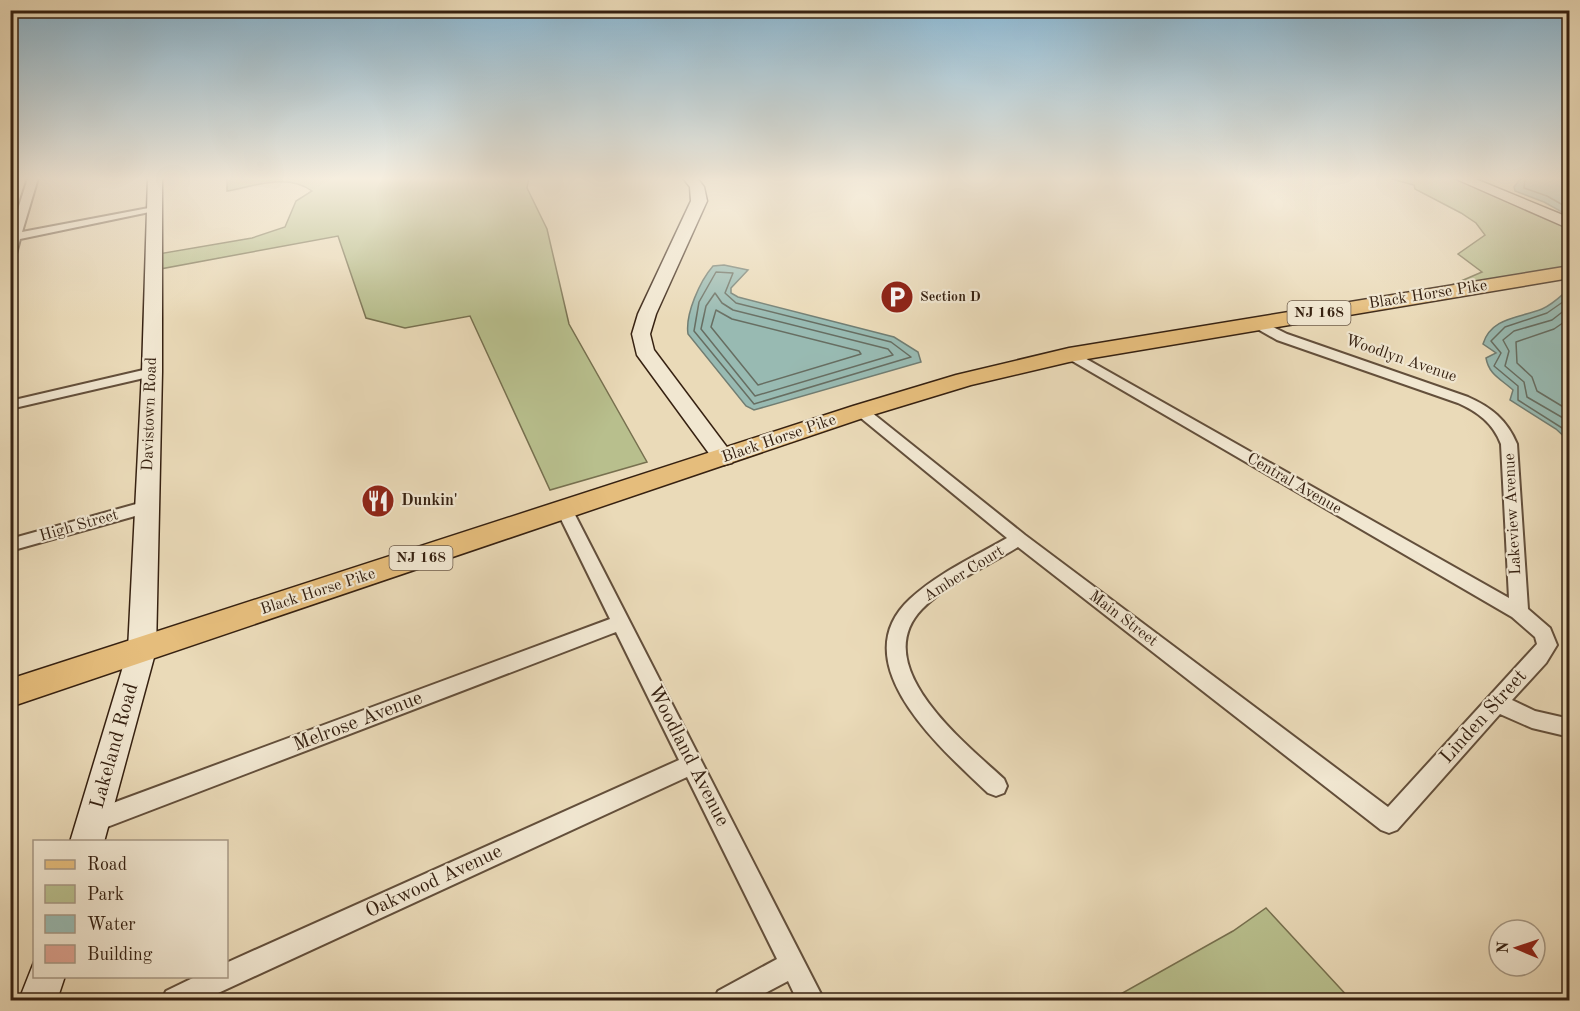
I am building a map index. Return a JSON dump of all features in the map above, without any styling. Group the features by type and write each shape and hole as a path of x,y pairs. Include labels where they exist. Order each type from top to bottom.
{"main road":[{"name":"Black Horse Pike","path":"10,693 566,512 861,411 954,382 1069,356 1569,272"}],"street":[{"path":"10,254 13,238 78,225"},
{"name":"Davistown Road","path":"142,650 152,372 154,225"},
{"path":"688,225 642,326 642,342 650,363 724,458"},
{"name":"Woodlyn Avenue","path":"1259,324 1282,337 1463,400 1482,408 1497,420"},
{"name":"Central Avenue","path":"1069,356 1519,612"},
{"path":"10,405 152,372"},
{"name":"Main Street","path":"861,411 901,446 1019,539 1389,822"},
{"name":"Lakeview Avenue","path":"1497,420 1504,428 1509,444 1519,612"},
{"name":"High Street","path":"10,545 147,507"},
{"name":"Woodland Avenue","path":"566,512 811,1000"},
{"name":"Amber Court","path":"996,786 939,731 914,702 900,674 897,645 902,624 919,602 1019,539"},
{"name":"Linden Street","path":"1389,822 1498,703 1547,645 1543,633 1519,612"},
{"name":"Melrose Avenue","path":"91,831 621,622"},
{"name":"Lakeland Road","path":"91,831 142,650"},
{"path":"1498,703 1532,719 1569,728"},
{"name":"Oakwood Avenue","path":"228,976 692,764"},
{"path":"727,1000 793,964"},
{"path":"38,1000 45,978"},
{"name":"Oakwood Avenue","path":"175,1000 223,978"}],"green space":[{"path":"286,225 545,225 569,324 647,462 550,490 470,316 405,328 366,318 338,236 160,269 158,254 252,238"},
{"path":"1478,225 1569,225 1569,272 1426,296 1482,272 1458,254 1485,235"},
{"path":"1266,908 1351,1000 1110,1000 1233,931"}],"water":[{"path":"724,265 748,270 731,288 731,293 738,297 894,337 918,352 921,362 754,410 746,406 688,334 691,308 703,280 713,266"},
{"path":"1569,289 1569,441 1556,429 1510,400 1513,390 1490,369 1486,358 1496,353 1483,344 1492,328 1499,323 1546,307"}],"building":[{"name":"Dunkin'","path":"387,488 392,507 369,514 364,495"}],"place":[{"name":"Section D","path":"897,297"},
{"name":"Dunkin'","path":"378,501"}]}
